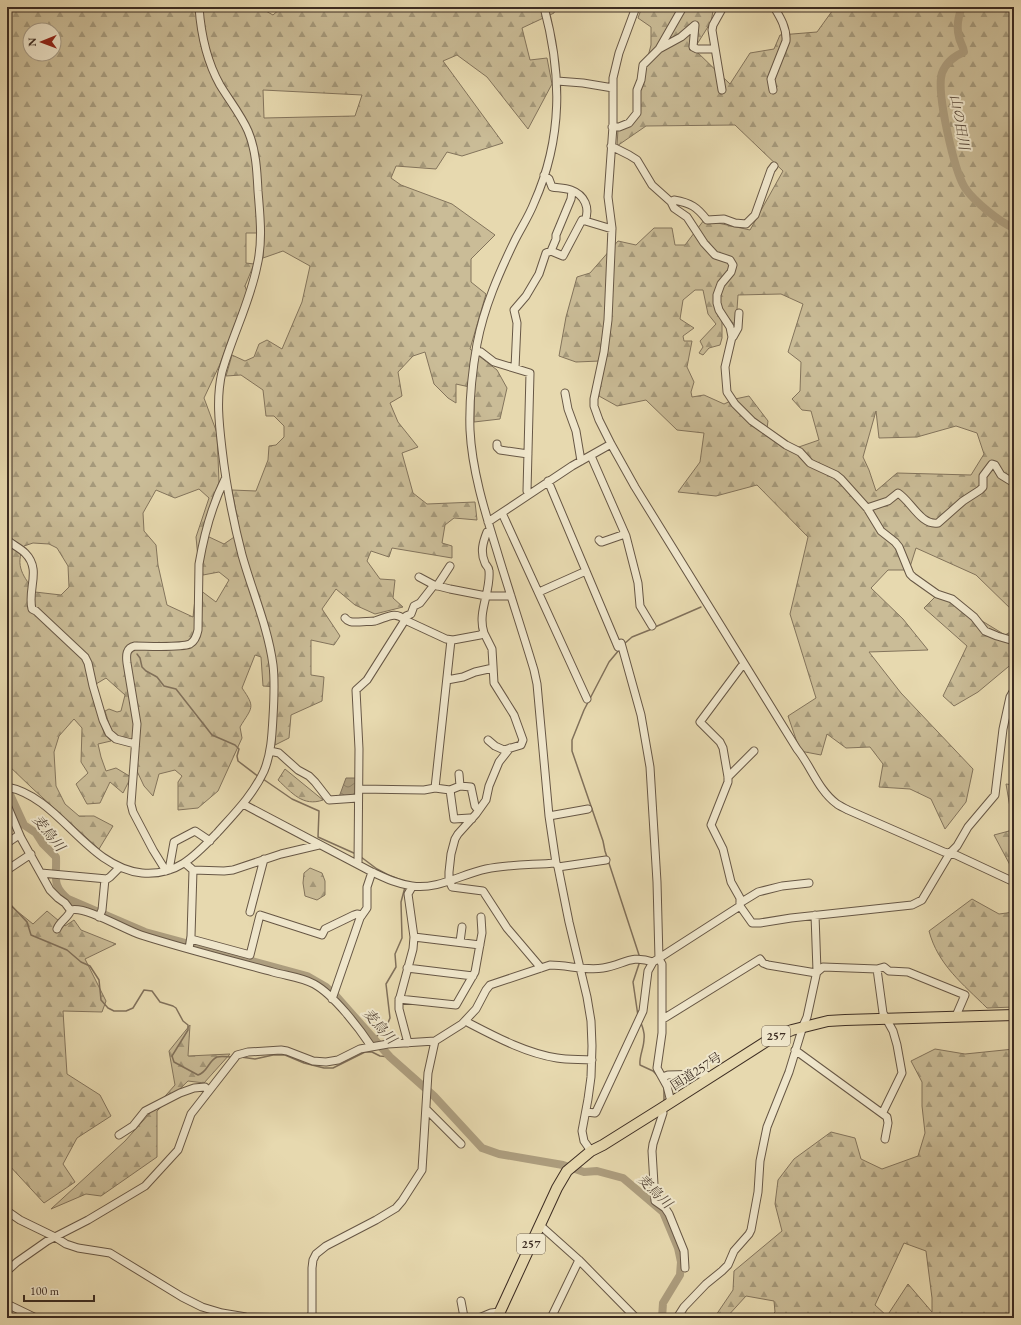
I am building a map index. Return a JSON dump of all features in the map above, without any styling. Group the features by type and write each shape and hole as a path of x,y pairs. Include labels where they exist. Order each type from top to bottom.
{"highway":[{"name":"国道257号","path":"498,1315 558,1188 571,1168 591,1151 603,1145 770,1039 803,1026 828,1021 1014,1015"}],"street":[{"path":"7,787 20,791 38,801 96,852 113,864 148,873 167,870 186,863 196,855 242,804 259,780 266,765 270,751 274,687 271,656 240,547 225,479 218,417 219,389 226,360 254,279 260,252 261,232 257,171 248,131 240,115 213,72 203,45 198,7"},
{"path":"544,7 551,33 557,81 554,134 544,175 534,204 516,239 490,298 483,318 476,351 471,401 470,431 478,486 537,684 549,816 557,865 587,997 591,1021 591,1077 582,1131 582,1136 591,1151"},
{"path":"636,7 619,52 614,72 612,146 608,196 612,229 608,320 604,352 594,399 594,406 599,420 610,444 654,520 826,793 836,803 853,812 1014,882"},
{"path":"612,127 619,128 629,124 637,113 637,90 641,80 643,65 659,49 683,7"},
{"path":"722,90 712,30 713,25 723,7"},
{"path":"773,90 770,79 786,41 787,35 781,18 774,7"},
{"path":"659,49 681,37 695,25 693,47 697,49 715,49"},
{"path":"557,81 583,82 613,88"},
{"path":"612,146 629,154 637,160 652,185 671,202 674,208 687,217 704,243 715,256 730,260 733,265 731,272 721,284 717,295 717,303 730,327 732,337 725,367 727,392 730,396 752,421 786,445 800,452 810,463 841,478 867,508 881,531 899,547 910,574 913,577 938,594 952,599 974,617 986,631 1014,641"},
{"path":"671,202 674,200 690,204 700,211 707,220 724,219 735,223 746,224 755,215 771,170 774,166"},
{"path":"544,175 549,179 552,187 572,190 581,196 587,204 588,213 585,221"},
{"path":"515,368 517,323 514,310 528,294 539,274 546,253 551,251 571,199 572,190"},
{"path":"551,251 564,256 582,220 612,229"},
{"path":"732,337 738,328 739,313"},
{"path":"476,351 481,352 494,362 530,373 527,491 529,494"},
{"path":"565,393 568,409 576,431 581,461"},
{"path":"497,444 497,447 500,450 528,454"},
{"path":"488,522 548,481 610,444"},
{"path":"591,456 625,534 638,584 640,606 652,626"},
{"path":"867,508 888,501 898,493 922,518 935,524 983,487 983,476 992,464 995,465 1001,474 1014,484"},
{"path":"167,870 133,812 131,804 137,724 127,663 127,654 130,648 135,646 183,645 192,642 195,638 198,630 199,564 219,492 225,479"},
{"path":"548,481 586,571 620,645 641,715 650,767 657,875 656,960"},
{"path":"502,513 587,699"},
{"path":"488,740 495,746 504,750 521,745 523,740 514,716 494,683 491,645 484,633 482,616 489,571 484,562 482,550 487,532 490,530"},
{"path":"599,540 602,542 625,534"},
{"path":"7,540 27,555 33,568 33,581 30,595 32,609 36,611 85,657 88,663 103,720 109,733 116,739 135,744"},
{"path":"358,864 359,749 356,690 367,680 406,616 411,614 414,606 420,603 450,566"},
{"path":"539,592 586,571"},
{"path":"419,577 435,586 486,596 511,596"},
{"path":"344,618 350,622 366,622 377,620 392,614 451,640 484,633"},
{"path":"436,788 451,640"},
{"path":"745,665 737,673 700,722 720,742 723,748 728,782 711,825 723,849 729,876 740,898 740,905 752,923 918,903 922,900 950,853 957,846 968,827 995,795 1003,729 1010,697 1014,690"},
{"path":"447,680 493,668"},
{"path":"510,748 498,762 489,786 486,800 472,820 458,834 453,846 449,880 452,887 483,890 507,928 541,968"},
{"path":"270,751 279,753 298,770 309,776 329,800 358,798"},
{"path":"728,777 754,751"},
{"path":"459,774 460,786"},
{"path":"358,790 424,790 436,788 450,790 460,786 471,787 475,806 478,810"},
{"path":"450,790 454,819 470,818 472,820"},
{"path":"242,804 390,881 412,887 426,886 486,869 557,865 606,860"},
{"path":"7,805 19,835 53,894 65,903 71,911"},
{"path":"549,816 588,809"},
{"path":"167,870 174,842 195,831 210,840"},
{"path":"7,843 19,835"},
{"path":"192,870 233,870 264,859 319,845"},
{"path":"10,868 31,854"},
{"path":"250,912 264,859"},
{"path":"186,863 192,870 191,939 189,949"},
{"path":"41,873 105,878 110,877 120,867"},
{"path":"332,1000 360,918 367,908 367,887 372,872"},
{"path":"99,917 102,910 105,878"},
{"path":"586,1112 596,1112 643,1009 649,969 656,960 758,892 782,886 809,883"},
{"path":"408,1043 399,1009 399,999 413,949 414,937 408,894 412,887"},
{"path":"57,929 71,911 80,909 141,935 303,980 318,986 364,1035 371,1046"},
{"path":"191,939 250,956 260,915 322,935 325,929 354,915 362,915"},
{"path":"677,1318 684,1307 706,1284 728,1265 734,1251 751,1230 758,1192 760,1161 767,1127 789,1072 807,1017 816,973 817,960 815,915"},
{"path":"399,999 456,1005 475,972 482,932 481,917"},
{"path":"460,942 462,927"},
{"path":"414,937 480,945"},
{"path":"7,1271 55,1237 88,1220 145,1186 178,1150 191,1114 208,1090 237,1055 248,1052 281,1050 313,1060 326,1062 338,1060 360,1048 435,1042 449,1034 465,1021 476,1009 490,985 550,965 589,969 603,968 630,959 656,960 662,964 663,1019 657,1068 667,1086 671,1102"},
{"path":"663,1019 760,959 763,963 768,965 816,973"},
{"path":"816,973 823,967 877,969 884,967 889,971 908,972 965,995 956,1016"},
{"path":"407,968 473,976"},
{"path":"877,969 883,1013 893,1031 902,1073 883,1112"},
{"path":"465,1021 489,1034 541,1055 558,1058 592,1060"},
{"path":"310,1318 312,1313 312,1268 313,1260 316,1254 326,1246 396,1208 422,1170 428,1072 435,1042"},
{"path":"795,1050 883,1112 887,1116 888,1123 885,1139"},
{"path":"663,1077 668,1075 705,1074 709,1078"},
{"path":"119,1135 133,1126 144,1111 180,1093 194,1088 205,1087 208,1090"},
{"path":"662,1108 663,1113 652,1151 655,1200 665,1208 669,1214 684,1251 685,1268"},
{"path":"426,1109 461,1144"},
{"path":"7,1211 20,1220 66,1244 78,1248 110,1253 156,1282 195,1304 211,1310 234,1317 306,1318"},
{"path":"7,1217 20,1220"},
{"path":"541,1226 579,1260 636,1318"},
{"path":"551,1318 579,1260"},
{"path":"461,1301 465,1318"},
{"path":"7,1304 36,1318"},
{"path":"479,1318 491,1313 498,1315"}],"green space":[{"path":"7,7 263,7 264,10 273,15 282,7 556,7 554,13 522,28 530,60 547,58 552,84 528,129 487,77 457,55 443,61 503,143 462,156 447,152 436,169 396,166 391,178 401,185 452,204 495,235 471,259 471,282 486,294 470,349 497,370 507,388 500,419 474,422 474,388 456,384 456,403 448,398 434,384 425,352 413,356 398,372 402,396 390,403 398,422 418,447 402,453 413,493 427,504 475,502 477,520 454,518 445,525 442,543 452,546 452,558 392,548 389,557 371,551 367,561 380,579 395,580 393,598 403,607 375,614 355,605 336,589 322,609 340,636 334,645 311,640 311,675 324,677 322,701 291,715 289,738 275,745 277,687 263,686 261,657 255,655 242,688 251,704 251,708 240,727 242,738 218,791 198,808 178,810 178,782 182,776 175,770 159,774 153,796 144,786 136,769 138,742 115,734 112,731 105,711 109,709 117,712 121,711 125,695 106,678 91,687 104,733 111,741 98,744 106,771 116,768 131,777 123,793 110,782 100,803 87,804 76,784 88,773 81,762 82,728 74,719 59,736 54,752 56,786 65,804 79,816 94,816 113,826 99,849 7,764","holes":["263,90 362,95 355,116 264,118","246,233 264,233 263,258 283,251 310,266 302,302 282,349 267,340 259,344 254,357 245,361 232,355 226,376 241,375 263,390 266,416 274,416 284,426 284,437 276,445 269,446 268,460 256,491 232,490 240,533 224,544 207,536 201,561 203,575 219,572 229,580 216,602 200,590 196,590 193,617 167,605 158,565 156,545 144,531 143,513 156,490 175,498 199,489 209,498 196,537 198,558 219,482 217,433 204,398 220,364 247,292 245,286 254,264 246,263","33,543 49,544 57,548 68,566 69,587 61,595 35,592 24,576 20,565 21,553 24,546"]},
{"path":"642,7 710,7 713,11 711,22 694,49 730,84 750,53 774,49 780,35 817,32 835,7 1014,7 1014,612 976,575 916,548 909,570 888,570 871,588 903,619 928,650 869,652 901,693 973,769 966,802 945,829 931,799 910,789 879,787 883,764 870,747 846,748 827,734 821,755 800,751 788,716 816,698 790,614 808,537 757,485 716,496 678,492 700,462 704,433 677,430 646,400 617,406 599,396 600,361 576,362 559,356 566,317 577,277 590,273 618,241 636,245 654,228 672,228 675,245 685,245 704,220 750,230 783,171 735,125 646,126 617,146 618,129 636,118 638,94 651,45 651,27 638,18","holes":["695,290 703,290 708,314 716,324 700,341 703,347 699,353 703,355 709,348 720,345 722,338 722,320 727,316 733,323 736,324 738,295 781,294 803,304 788,352 801,362 800,391 792,399 802,410 811,411 819,440 793,449 766,436 768,421 749,396 735,399 724,404 704,395 692,397 691,392 694,382 687,367 692,341 684,341 683,336 694,328 680,319 683,300","876,411 879,438 917,437 956,426 977,433 984,454 971,475 897,473 876,491 863,457"]},
{"path":"938,594 1005,635 1014,630 1014,662 978,692 954,706 943,696 967,646 924,608"},
{"path":"285,769 323,800 310,802 298,798 293,794 278,780"},
{"path":"1006,784 1014,785 1014,868 1010,865 994,835 1009,831 1013,825"},
{"path":"310,868 322,873 325,881 325,895 317,900 305,896 303,883 304,873"},
{"path":"972,899 999,914 1014,912 1014,1007 987,1008 952,973 938,954 933,943 929,931"},
{"path":"7,903 33,924 47,911 65,926 74,920 81,930 116,944 85,959 106,1001 102,1012 63,1011 67,1074 100,1095 111,1116 77,1138 63,1164 75,1182 44,1203 7,1163"},
{"path":"190,1025 188,1056 230,1054 204,1083 188,1081 157,1111 157,1157 101,1196 86,1194 51,1209 125,1141 175,1085 169,1051"},
{"path":"935,1049 965,1054 1014,1049 1014,1318 769,1318 775,1312 774,1301 746,1296 726,1318 714,1318 733,1290 734,1271 782,1231 775,1204 778,1180 794,1159 831,1132 855,1138 861,1159 882,1169 918,1156 925,1133 922,1106 922,1082 911,1061","holes":["904,1243 926,1251 932,1298 932,1312 908,1284 887,1316 875,1305"]}],"water":[{"path":"346,778 356,778 356,794 354,797 339,797"}],"waterway":[{"name":"山の田川","path":"962,7 958,29 959,39 964,52 948,63 942,73 941,83 944,113 951,149 965,188 994,216 1014,228"},
{"path":"655,627 701,607"},
{"path":"624,644 632,637 652,629"},
{"path":"619,650 609,662 584,710 572,740 572,751 603,841 640,958"},
{"path":"137,654 140,658 142,667 157,677 164,686 176,689 212,735 235,745 239,749 237,756 238,761 259,777"},
{"path":"263,779 292,799 319,811 318,837 356,854"},
{"name":"麦鳥川","path":"7,788 24,825 36,833 43,844 56,857 57,885 68,899 145,932 307,976 326,987 336,996 390,1057 434,1096 482,1148 499,1154 563,1165 584,1172 597,1171 623,1178 663,1212 678,1248 681,1262 680,1275 663,1303 662,1318"},
{"path":"361,857 377,869 404,881"},
{"path":"374,1039 385,1030 390,1018 386,984 396,967 395,954 402,938 401,902 405,887"},
{"path":"7,903 10,904 27,922 31,935 67,950 81,962 90,966 99,980 101,1000 108,1008 114,1011 126,1011 133,1008 144,990 152,991 160,1002 176,1008 183,1021 188,1025 188,1030 172,1056 174,1062 198,1075 201,1074 217,1057 233,1057"},
{"path":"638,1016 633,982 640,961"},
{"path":"641,1023 644,1031 644,1037 640,1065 653,1071 658,1076"},
{"path":"241,1057 255,1059 273,1055 285,1055 304,1063 324,1068 333,1068 365,1052 372,1052 380,1056 390,1057"},
{"path":"664,1088 664,1100"}]}
